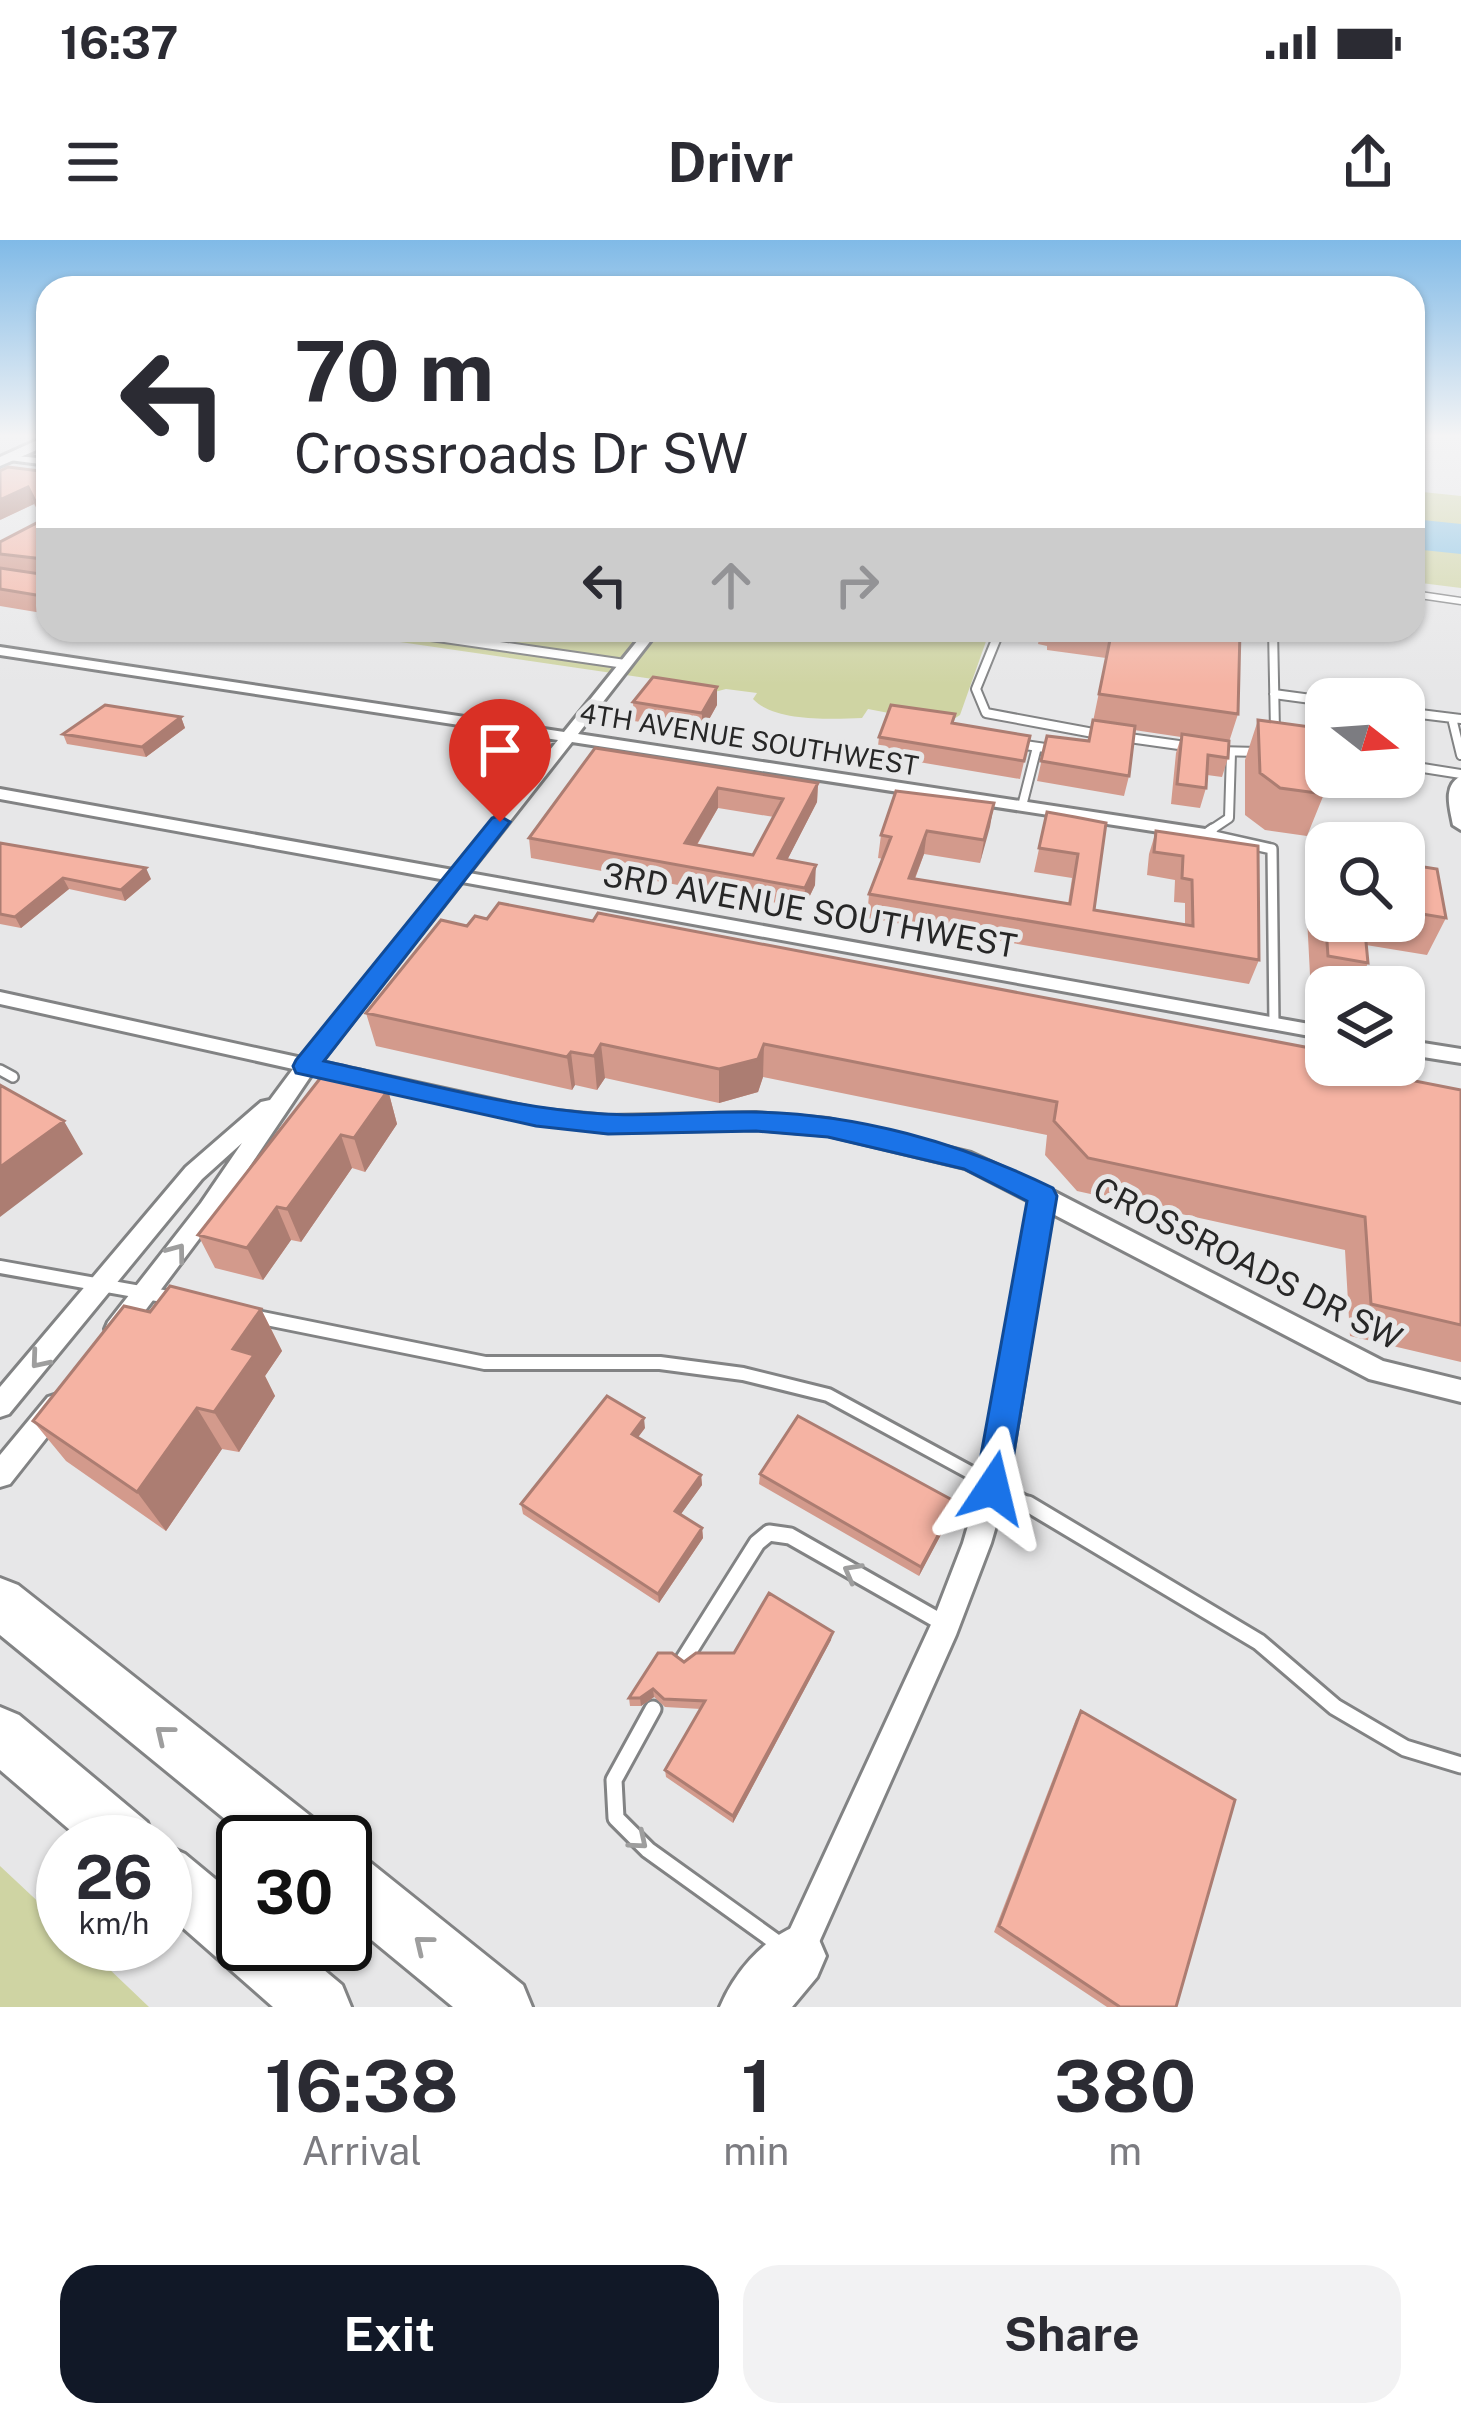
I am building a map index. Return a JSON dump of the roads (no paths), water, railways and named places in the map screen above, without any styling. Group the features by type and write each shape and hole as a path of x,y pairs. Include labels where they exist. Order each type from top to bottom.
{"main road":[{"path":"0,1603 264,1815"},
{"path":"0,1734 95,1815"},
{"path":"192,1897 216,1917"},
{"path":"372,1902 501,2007"},
{"path":"278,1971 320,2007"},
{"path":"751,2007 792,1982"}],"street":[{"path":"105,1345 217,1198 306,1066 643,642"},
{"name":"4TH AVENUE SOUTHWEST","path":"0,651 1205,834"},
{"path":"1461,777 1455,797 1461,825"},
{"name":"3RD AVENUE SOUTHWEST","path":"0,794 1305,1029"},
{"name":"CROSSROADS DR SW","path":"0,998 536,1116 608,1124 756,1121 828,1127 971,1161 1378,1371 1461,1391"},
{"path":"1425,1050 1461,1056"},
{"path":"0,1406 194,1173 287,1091"},
{"path":"792,1982 946,1624 993,1488 1043,1196"},
{"path":"0,1475 77,1379"}],"lane":[{"path":"1425,596 1461,601"},
{"path":"472,642 626,664"},
{"path":"995,642 976,689 981,706 992,717 1231,753 1265,751"},
{"path":"1273,642 1276,747"},
{"path":"1274,694 1305,698"},
{"path":"1425,714 1456,718 1461,755"},
{"path":"1015,744 1074,752"},
{"path":"1022,806 1037,747"},
{"path":"1205,834 1228,818 1231,753"},
{"path":"1425,769 1461,777"},
{"path":"1205,834 1272,849 1274,1024"},
{"path":"0,1070 13,1077"},
{"path":"0,1268 200,1304"},
{"path":"244,1314 485,1363 660,1363 743,1374 828,1395 1100,1543 1258,1642 1335,1707 1405,1748 1461,1765"},
{"path":"684,1659 757,1543 769,1533 790,1537 946,1624"},
{"path":"653,1709 614,1780 616,1818 792,1982"}],"water":[{"path":"1425,520 1461,524 1461,554 1425,550"}]}
